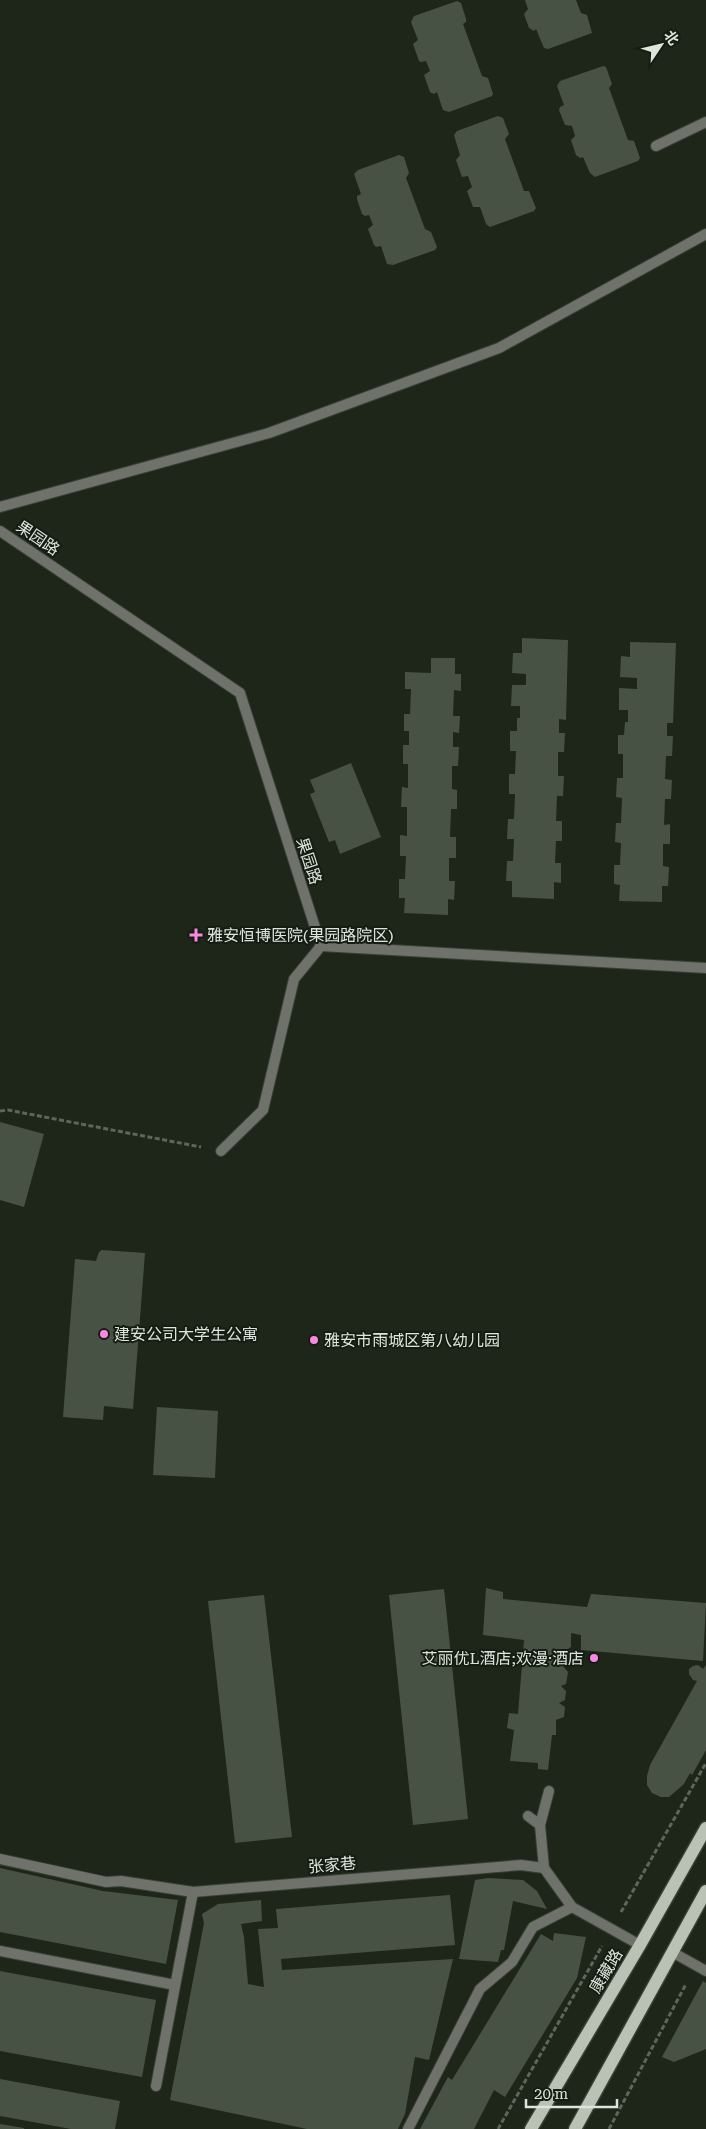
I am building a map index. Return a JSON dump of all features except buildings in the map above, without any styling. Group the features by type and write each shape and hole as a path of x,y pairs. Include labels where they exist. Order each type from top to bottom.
{"main road":[{"name":"康藏路","path":"531,2129 640,1945 706,1828"},
{"path":"575,2129 706,1891"}],"street":[{"path":"656,146 706,122"},
{"path":"0,507 269,433 499,348 706,234"},
{"name":"果园路","path":"0,531 240,693 321,946"},
{"path":"221,1150 263,1110 294,979 321,946 706,968"},
{"path":"549,1791 540,1825 544,1868 572,1907 640,1945"},
{"path":"528,1816 540,1825"},
{"name":"张家巷","path":"0,1859 106,1882 121,1881 193,1892 521,1865 544,1868"},
{"path":"156,2086 193,1892"},
{"path":"408,2129 480,1989 512,1962 533,1927 572,1907"},
{"path":"0,1950 175,1985"},
{"path":"672,1952 706,1971"}],"path":[{"path":"0,1111 8,1110 221,1150"},
{"path":"609,2129 696,1966"}],"place":[{"name":"雅安恒博医院(果园路院区)","path":"196,935"},
{"name":"建安公司大学生公寓","path":"104,1334"},
{"name":"雅安市雨城区第八幼儿园","path":"314,1340"},
{"name":"艾丽优L酒店;欢漫·酒店","path":"594,1658"}]}
